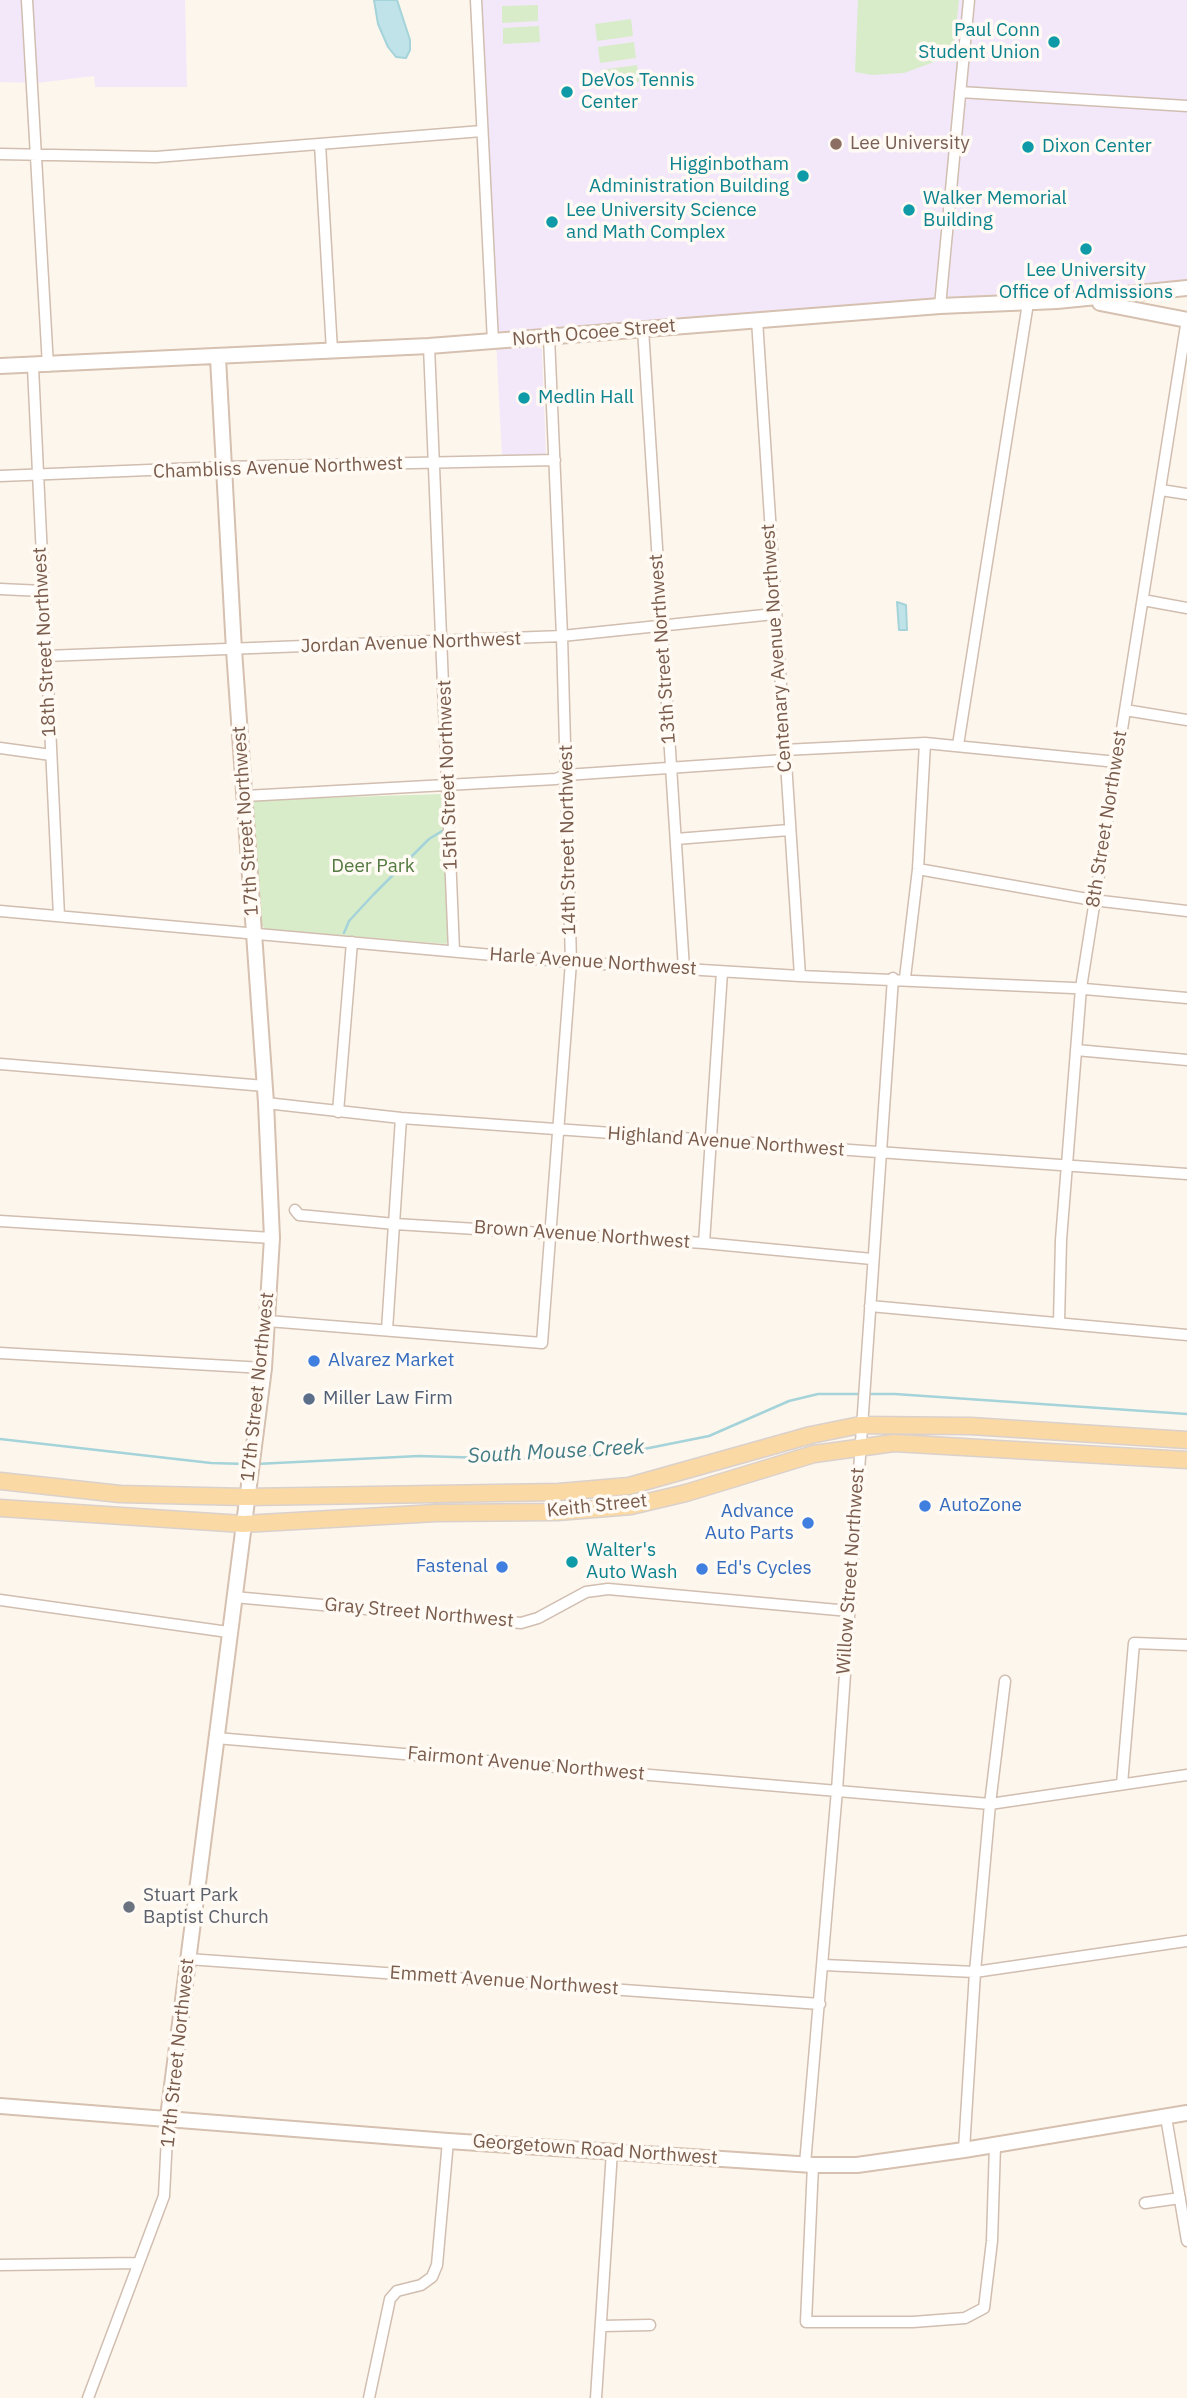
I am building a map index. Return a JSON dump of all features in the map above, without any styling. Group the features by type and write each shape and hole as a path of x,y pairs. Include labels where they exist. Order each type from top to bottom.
{"main road":[{"name":"Keith Street","path":"0,1481 115,1493 246,1497 559,1492 629,1486 811,1435 860,1425 971,1426 1187,1440"},
{"name":"Keith Street","path":"0,1508 243,1524 436,1513 558,1512 631,1506 686,1493 814,1454 894,1443 1187,1460"},
{"path":"115,1493 129,1501 146,1518"}],"street":[{"path":"27,0 48,366"},
{"path":"476,0 493,342"},
{"path":"940,306 969,0"},
{"path":"960,92 1187,106"},
{"path":"0,154 156,157 482,131"},
{"path":"320,144 332,351"},
{"name":"North Ocoee Street","path":"0,366 33,367 218,358 493,342 940,306 1057,302 1187,288"},
{"path":"1057,302 1104,303 1187,320"},
{"path":"958,746 1028,303"},
{"name":"Centenary Avenue Northwest","path":"757,320 774,614 800,976"},
{"name":"8th Street Northwest","path":"1059,1322 1081,988 1187,320"},
{"name":"13th Street Northwest","path":"643,329 684,969"},
{"name":"14th Street Northwest","path":"387,1330 542,1343 570,962 562,636 548,337"},
{"name":"15th Street Northwest","path":"429,346 454,951"},
{"name":"17th Street Northwest","path":"88,2398 164,2196 168,2117 268,1321 272,1238 266,1103 234,650 218,358"},
{"name":"18th Street Northwest","path":"33,367 59,916"},
{"name":"Chambliss Avenue Northwest","path":"0,476 38,477 224,467 555,460"},
{"path":"1161,490 1187,494"},
{"path":"0,589 43,591"},
{"path":"1143,600 1187,608"},
{"name":"Jordan Avenue Northwest","path":"46,656 562,636 774,614"},
{"path":"1125,710 1187,720"},
{"path":"905,978 918,869 925,743"},
{"path":"245,796 556,779 566,775 671,769 784,755 925,743 1117,762"},
{"path":"0,748 51,755"},
{"path":"676,839 789,830"},
{"path":"918,869 1093,900 1187,911"},
{"name":"Harle Avenue Northwest","path":"0,911 570,962 800,976 905,978 1081,988 1187,998"},
{"path":"338,1112 352,942"},
{"path":"704,1243 722,972"},
{"name":"Willow Street Northwest","path":"893,978 809,2164 806,2322 965,2318 984,2308 992,2241 995,2145"},
{"path":"1076,1050 1187,1060"},
{"path":"0,1064 265,1086"},
{"name":"Highland Avenue Northwest","path":"266,1103 401,1118 1187,1174"},
{"path":"268,1321 387,1330 401,1118"},
{"name":"Brown Avenue Northwest","path":"295,1210 299,1215 395,1224 704,1243 872,1259"},
{"path":"0,1221 272,1238"},
{"path":"870,1306 1187,1335"},
{"path":"0,1353 264,1368"},
{"path":"558,1512 559,1492"},
{"name":"Gray Street Northwest","path":"234,1597 521,1623 538,1618 586,1592 608,1589 849,1611"},
{"path":"0,1600 228,1633"},
{"path":"1122,1784 1134,1643 1187,1645"},
{"path":"964,2150 975,1972 990,1804 1005,1681"},
{"name":"Fairmont Avenue Northwest","path":"216,1738 990,1804 1187,1775"},
{"path":"824,1965 975,1972 1187,1941"},
{"name":"Emmett Avenue Northwest","path":"188,1959 821,2004"},
{"name":"Georgetown Road Northwest","path":"0,2106 168,2117 448,2141 857,2165 1187,2113"},
{"path":"1166,2117 1187,2241"},
{"path":"369,2398 390,2299 397,2291 421,2285 432,2277 437,2265 448,2141"},
{"path":"596,2398 602,2326 603,2255 612,2151"},
{"path":"1144,2203 1180,2197"},
{"path":"0,2265 138,2263"},
{"path":"602,2326 650,2325"}],"shaded area":[{"path":"0,0 185,0 187,87 95,87 94,76 37,83 0,82"},
{"name":"Lee University","path":"478,0 1187,0 1187,288 940,306 534,329 536,347 542,349 546,454 502,456"}],"green space":[{"path":"858,0 959,0 953,55 904,73 872,75 855,72"},
{"path":"538,5 538,21 502,23 502,6"},
{"path":"631,19 633,36 597,41 595,24"},
{"path":"539,26 540,42 503,44 503,28"},
{"path":"634,42 636,58 600,63 598,47"},
{"path":"637,65 639,82 603,86 601,70"},
{"name":"Deer Park","path":"442,794 449,939 446,944 266,929 260,925 252,804 254,800"}],"water":[{"path":"374,0 397,0 410,40 410,50 406,58 396,57 388,47 378,24"},
{"path":"897,602 906,605 907,630 899,630"}],"waterway":[{"path":"344,933 349,921 373,895 429,839 442,831"},
{"name":"South Mouse Creek","path":"256,1464 419,1456 521,1459 624,1453 709,1436 789,1401 818,1394 895,1394 1187,1414"},
{"name":"South Mouse Creek","path":"0,1439 211,1463 246,1464"}],"place":[{"name":"Paul Conn Student Union","path":"1054,42"},
{"name":"DeVos Tennis Center","path":"567,92"},
{"name":"Lee University","path":"836,144"},
{"name":"Dixon Center","path":"1028,147"},
{"name":"Higginbotham Administration Building","path":"803,176"},
{"name":"Walker Memorial Building","path":"909,210"},
{"name":"Lee University Science and Math Complex","path":"552,222"},
{"name":"Lee University Office of Admissions","path":"1086,249"},
{"name":"Medlin Hall","path":"524,398"},
{"name":"Alvarez Market","path":"314,1361"},
{"name":"Miller Law Firm","path":"309,1399"},
{"name":"AutoZone","path":"925,1506"},
{"name":"Advance Auto Parts","path":"808,1523"},
{"name":"Walter's Auto Wash","path":"572,1562"},
{"name":"Fastenal","path":"502,1567"},
{"name":"Ed's Cycles","path":"702,1569"},
{"name":"Stuart Park Baptist Church","path":"129,1907"}]}
